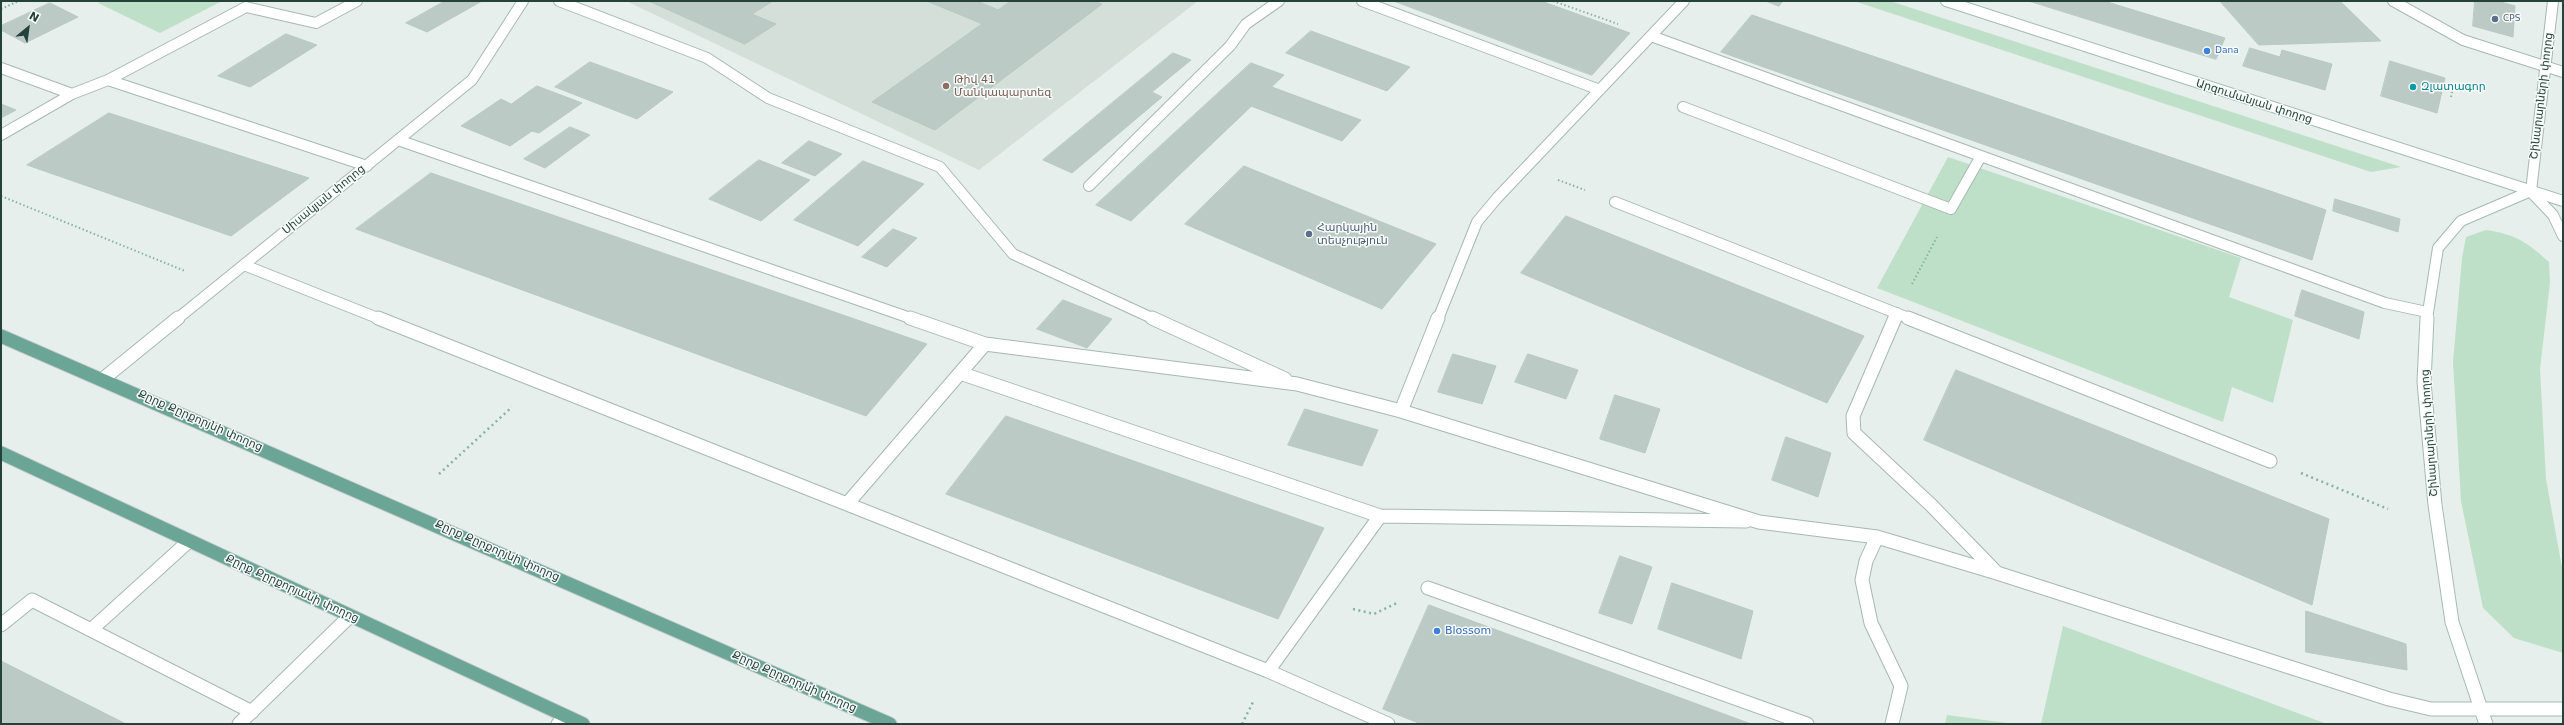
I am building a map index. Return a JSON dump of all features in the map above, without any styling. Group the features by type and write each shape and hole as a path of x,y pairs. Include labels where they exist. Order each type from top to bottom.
{"main road":[{"path":"1,135 72,94 108,80 246,7 316,23 358,1"},
{"name":"Սիսակյան փողոց","path":"103,379 472,80 523,1"},
{"path":"559,1 707,58 768,98 940,166 1013,254 1297,384"},
{"path":"1089,186 1230,46 1246,24 1279,1"},
{"path":"1362,1 1600,90"},
{"path":"1401,411 1477,222 1526,167 1684,1"},
{"name":"Արզումանյան փողոց","path":"1946,1 2563,201"},
{"path":"2393,1 2463,40 2563,72"},
{"name":"Շինարարների փողոց","path":"2486,724 2452,622 2435,505 2424,382 2427,312 2438,248 2461,221 2531,191 2553,1"},
{"path":"1651,36 2385,303 2427,312"},
{"path":"1,68 72,94"},
{"path":"108,80 367,166"},
{"path":"1683,107 1951,209 1981,156"},
{"path":"398,140 985,344 1297,384 1401,411 1759,522"},
{"path":"2531,191 2553,215 2563,236"},
{"path":"1615,202 2270,461"},
{"path":"244,265 1268,671 1388,724"},
{"path":"1897,313 1853,416 1854,433 1931,505 1997,573"},
{"path":"1,336 103,379"},
{"path":"847,504 985,344"},
{"path":"960,373 1380,516 1759,522 1877,537 1997,573 2389,699 2431,709 2563,709"},
{"name":"Քըրք Քըրքորյնի փողոց","path":"103,379 890,724"},
{"name":"Քըրք Քըրքորյանի փողոց","path":"1,453 350,616 562,720 583,724"},
{"path":"1268,671 1380,516"},
{"path":"1877,537 1866,561 1862,580 1871,623 1901,686 1892,724"},
{"path":"92,629 189,541"},
{"path":"1428,588 1807,724"},
{"path":"1,625 32,600 92,629 252,712"},
{"path":"239,724 350,616"}],"path":[{"path":"1,10 18,1"},
{"path":"1553,1 1651,36"},
{"path":"2451,97 2453,86"},
{"path":"1526,167 1615,202"},
{"path":"1,196 189,272"},
{"path":"1897,313 1951,209"},
{"path":"439,474 540,382"},
{"path":"2270,461 2388,509"},
{"path":"1319,601 1374,614 1428,588"}],"shaded area":[{"name":"Թիվ 41 Մանկապարտեզ","path":"626,1 1198,1 979,170"}],"green space":[{"path":"102,1 222,1 160,33 98,3"},
{"path":"1854,1 1890,1 2401,167 2371,172"},
{"path":"1948,157 2241,258 2229,297 2293,320 2273,403 2232,387 2223,422 1877,288"},
{"path":"2486,230 2505,234 2520,240 2534,249 2549,262 2550,283 2540,369 2546,479 2563,573 2563,653 2514,638 2483,608 2461,501 2453,362 2462,258 2466,237"},
{"path":"2063,626 2327,724 2041,724"},
{"path":"1947,715 2015,724 1945,724"}],"building":[{"path":"445,1 482,1 427,32 406,23"},
{"path":"649,1 773,1 752,14 776,24 745,44"},
{"path":"927,1 977,1 998,10 1011,1 1094,1 1102,4 935,130 872,102 982,24"},
{"path":"1394,1 1541,1 1630,33 1592,75"},
{"path":"1766,1 1783,1 1779,6"},
{"path":"2029,1 2104,1 2225,38 2216,59"},
{"path":"2220,1 2340,1 2381,41 2259,45"},
{"path":"2475,1 2497,1 2515,6 2513,37 2473,26"},
{"path":"50,3 78,17 25,43 1,30 1,26"},
{"path":"1752,15 2326,210 2312,260 1721,52"},
{"path":"1311,31 1410,67 1387,91 1286,53"},
{"path":"286,34 317,45 250,87 218,76"},
{"path":"2250,48 2280,57 2282,50 2332,64 2325,90 2243,66"},
{"path":"1173,53 1191,60 1152,92 1162,97 1072,173 1043,160"},
{"name":"Զլատագոր","path":"2390,61 2445,78 2437,113 2381,96"},
{"path":"590,62 673,92 637,119 555,87"},
{"path":"1251,63 1284,75 1131,221 1096,205"},
{"path":"537,86 582,103 539,133 532,131 510,146 461,126 501,99 511,104"},
{"path":"1272,87 1361,120 1342,141 1251,106"},
{"path":"1,104 16,110 1,118"},
{"path":"109,113 309,178 231,236 27,165"},
{"path":"570,127 590,135 545,168 524,159"},
{"path":"809,141 842,154 815,176 782,163"},
{"path":"759,160 810,180 761,221 709,199"},
{"path":"863,161 924,184 858,246 794,220"},
{"name":"Հարկային տեսչություն","path":"1244,166 1436,244 1382,309 1185,224"},
{"path":"431,173 927,344 866,416 356,229"},
{"path":"2335,199 2400,219 2398,232 2333,211"},
{"path":"1566,216 1864,336 1827,403 1521,273"},
{"path":"893,229 917,238 887,267 862,257"},
{"path":"2302,290 2364,312 2359,339 2295,316"},
{"path":"1063,300 1112,319 1087,348 1037,329"},
{"path":"1453,354 1496,366 1482,404 1438,392"},
{"path":"1528,354 1578,370 1566,399 1515,382"},
{"path":"1956,370 2329,519 2312,605 1924,440"},
{"path":"1615,395 1660,409 1645,453 1600,439"},
{"path":"1305,409 1378,430 1362,466 1288,445"},
{"path":"1006,416 1324,528 1278,619 946,494"},
{"path":"1786,437 1831,453 1818,497 1772,480"},
{"path":"1620,556 1652,567 1632,624 1599,613"},
{"path":"1672,583 1753,611 1741,659 1658,629"},
{"path":"1429,605 1751,724 1421,724 1383,709"},
{"path":"2306,611 2406,644 2407,670 2306,652"},
{"path":"1,661 126,724 1,724"}],"place":[{"name":"CPS","path":"2495,19"},
{"name":"Dana","path":"2207,51"},
{"name":"Թիվ 41 Մանկապարտեզ","path":"946,86"},
{"name":"Զլատագոր","path":"2413,87"},
{"name":"Հարկային տեսչություն","path":"1309,234"},
{"name":"Blossom","path":"1437,631"}]}
